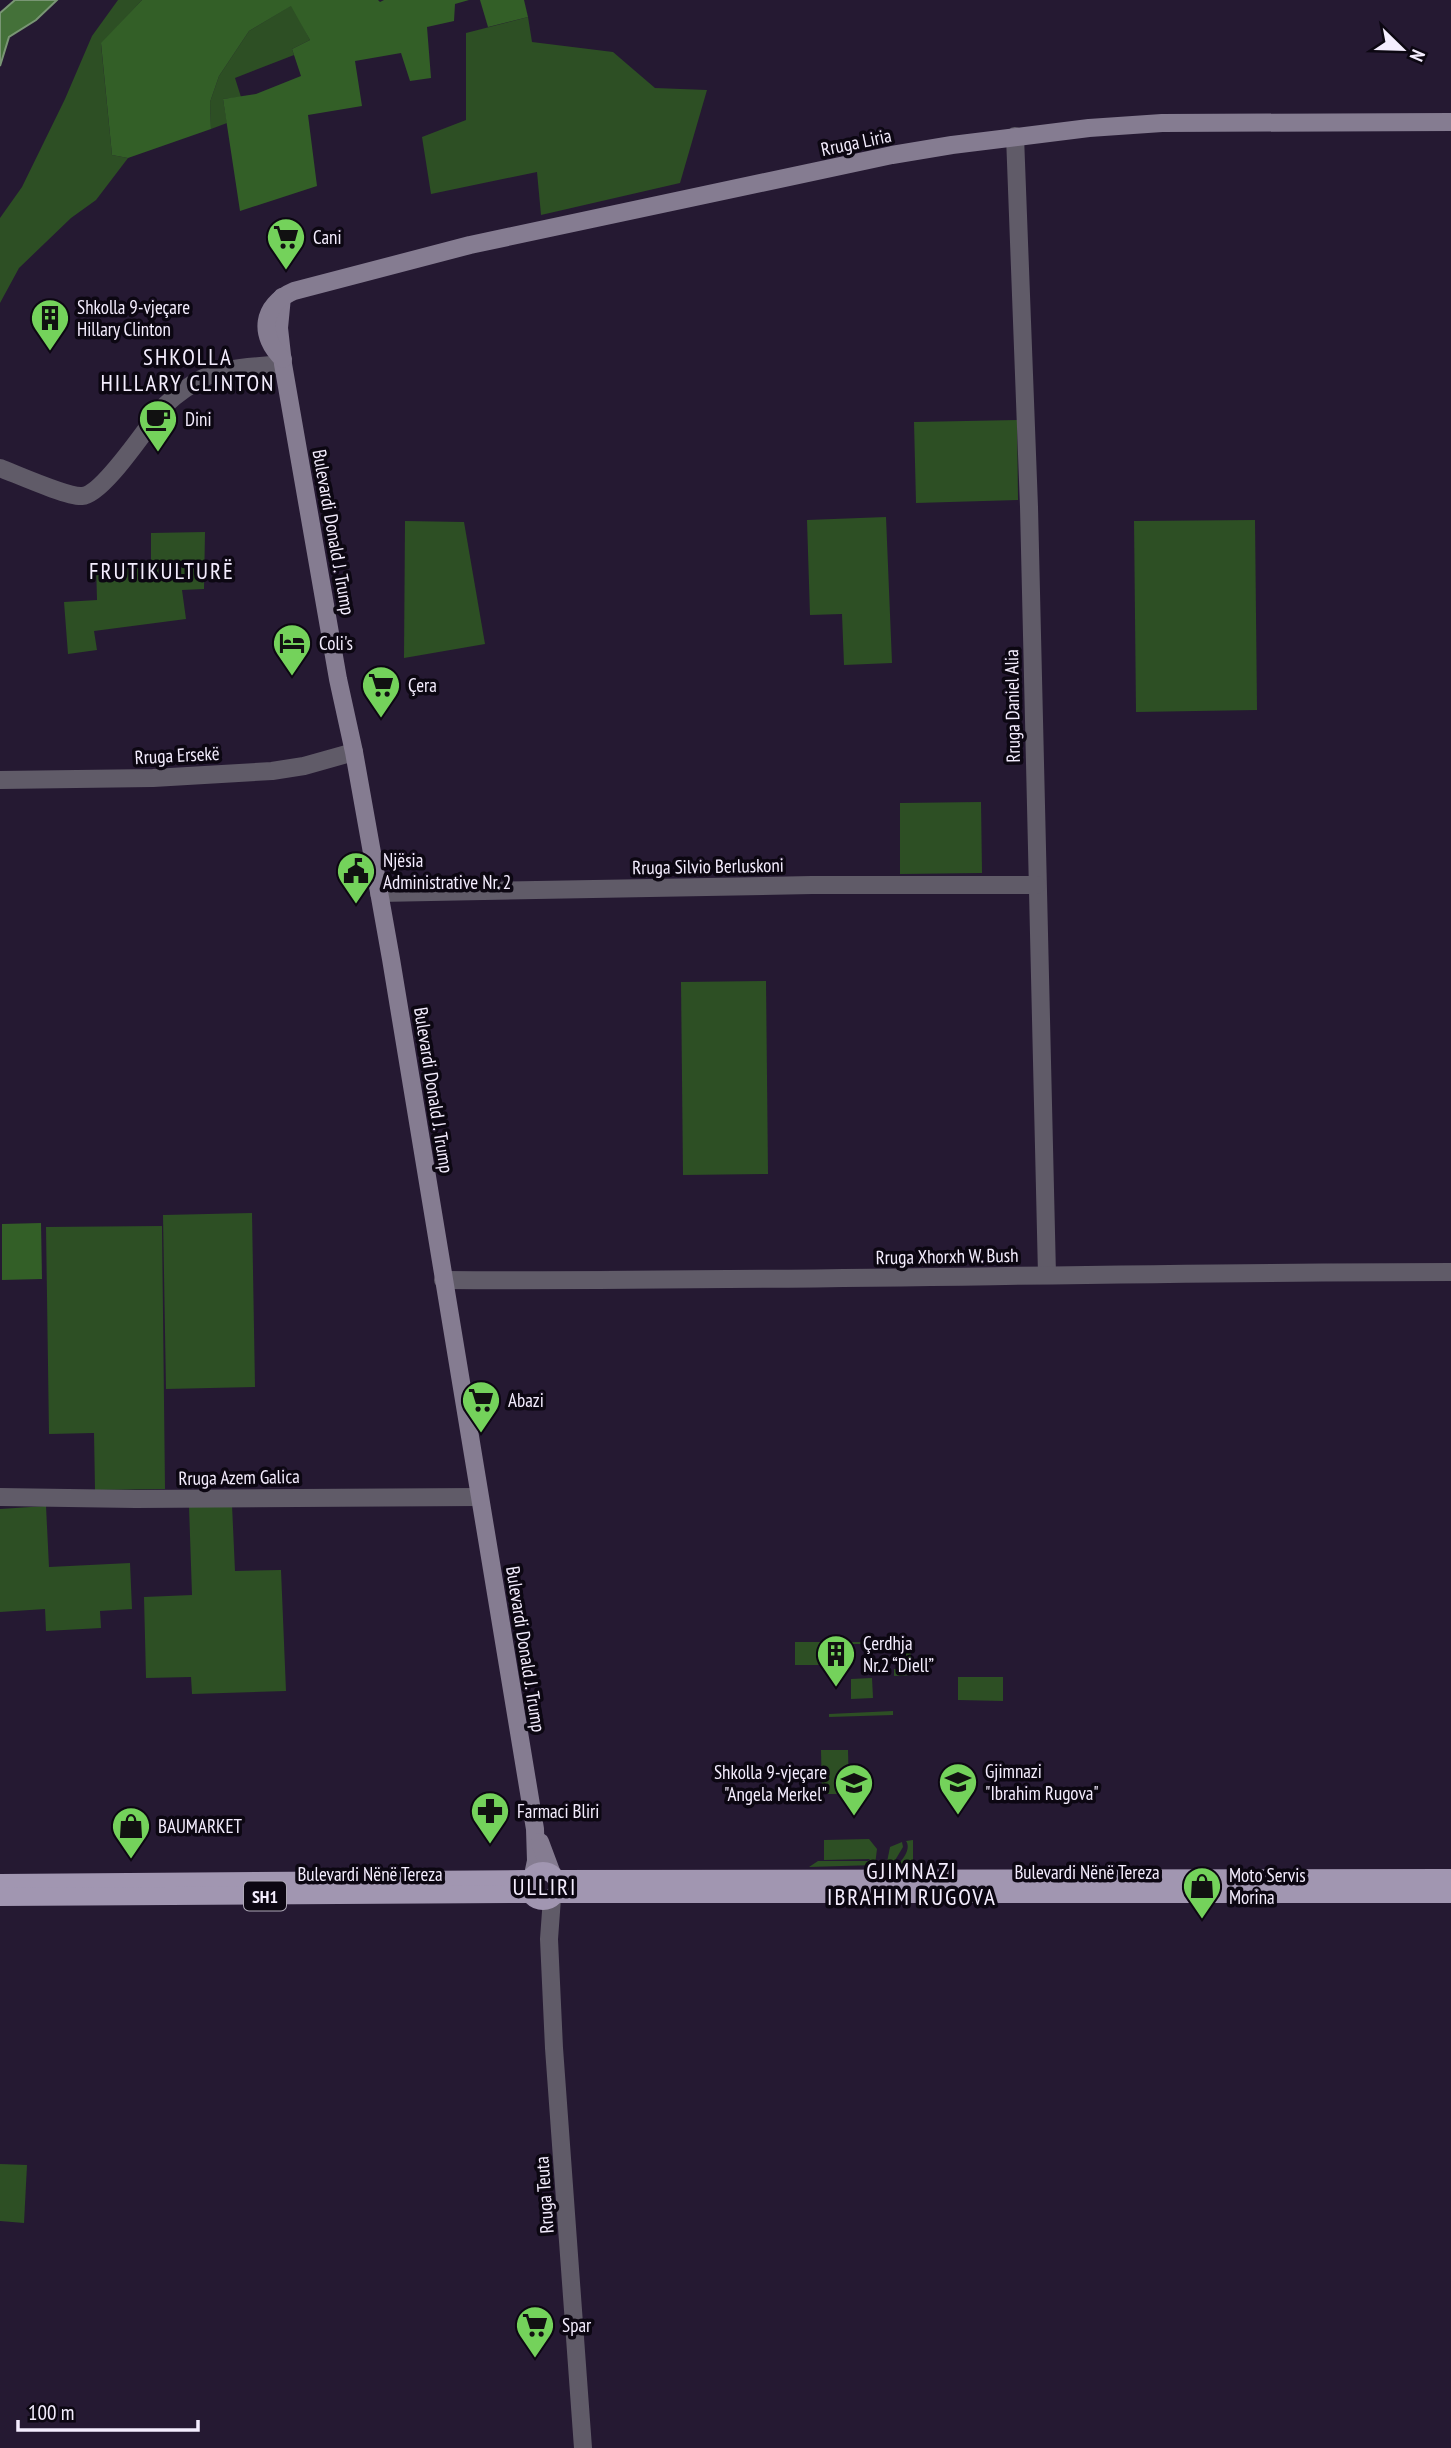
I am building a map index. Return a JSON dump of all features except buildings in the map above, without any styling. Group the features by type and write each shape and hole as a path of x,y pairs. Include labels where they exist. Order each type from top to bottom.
{"main road":[{"name":"Rruga Liria","path":"282,297 304,287 470,245 892,155 1015,136 1162,123 1451,122"},
{"name":"Bulevardi Donald J. Trump","path":"282,297 271,310 266,333 270,346 283,362 336,666 354,752 543,1887"},
{"name":"Bulevardi Nënë Tereza","path":"0,1897 543,1887 1451,1878"},
{"name":"Bulevardi Nënë Tereza","path":"0,1883 1451,1894"}],"street":[{"name":"Rruga Daniel Alia","path":"1015,136 1029,507 1047,1275"},
{"path":"0,468 63,492 83,496 90,494 104,482 162,407 195,382 212,374 283,362"},
{"name":"Rruga Ersekë","path":"0,780 139,778 272,771 304,766 354,752"},
{"name":"Rruga Silvio Berluskoni","path":"379,893 812,885 1037,886"},
{"name":"Rruga Xhorxh W. Bush","path":"443,1280 1451,1272"},
{"name":"Rruga Azem Galica","path":"0,1497 479,1497"},
{"name":"Rruga Teuta","path":"543,1887 542,1910 548,1939 583,2448"}],"shaded area":[{"path":"15,0 57,0 36,20 9,37 0,66 0,13"},
{"path":"118,0 142,0 101,44 112,155 128,158 96,200 71,218 19,268 0,303 0,218 22,187 92,36"},
{"path":"142,0 469,0 455,4 454,21 427,27 431,78 410,81 401,53 355,61 362,106 308,115 317,186 240,211 223,99 256,94 301,76 292,49 310,40 291,6 249,31 219,76 210,102 211,129 128,158 112,155 101,43"},
{"path":"480,0 524,0 528,17 488,27"},
{"path":"292,5 310,40 292,49 294,55 235,78 241,97 223,99 227,123 211,129 210,102 219,76 249,31"},
{"path":"528,17 532,42 613,52 655,88 707,90 680,183 541,215 537,172 431,194 422,137 466,120 466,33"},
{"path":"1017,420 1018,500 916,503 914,422"},
{"path":"886,517 892,663 844,665 842,614 810,615 807,520"},
{"path":"1255,520 1257,710 1136,712 1134,521"},
{"path":"405,521 464,522 485,644 404,658"},
{"path":"205,532 204,589 182,590 186,619 94,631 97,650 68,654 64,602 97,600 96,563 151,560 151,533"},
{"path":"981,802 982,873 900,874 900,803"},
{"path":"766,981 768,1174 683,1175 681,982"},
{"path":"252,1213 255,1387 166,1389 163,1215"},
{"path":"41,1223 42,1279 2,1280 2,1224"},
{"path":"162,1226 165,1489 95,1490 94,1433 49,1434 46,1227"},
{"path":"232,1505 235,1571 281,1570 286,1691 192,1694 191,1677 146,1678 144,1597 192,1595 189,1506"},
{"path":"46,1506 49,1567 130,1563 132,1609 100,1611 101,1628 46,1631 45,1609 0,1612 0,1509"},
{"path":"795,1642 828,1642 828,1665 795,1665"},
{"path":"830,1642 910,1642 912,1675 894,1676 894,1669 906,1668 905,1644"},
{"path":"958,1677 1003,1677 1003,1701 958,1700"},
{"path":"872,1678 873,1698 851,1699 851,1679"},
{"path":"893,1711 893,1715 829,1717 829,1714"},
{"path":"821,1750 848,1750 849,1794 822,1794"},
{"path":"869,1839 877,1849 875,1865 809,1867 818,1861 868,1861 870,1859 824,1860 824,1840"},
{"path":"913,1840 913,1864 898,1864 907,1850 906,1841"},
{"path":"902,1842 903,1847 894,1862 887,1862 890,1847"},
{"path":"0,2164 27,2165 24,2223 0,2221"}],"place":[{"name":"Cani","path":"286,271"},
{"name":"Shkolla 9-vjeçare Hillary Clinton","path":"50,352"},
{"name":"Dini","path":"158,453"},
{"name":"Coli's","path":"292,677"},
{"name":"Çera","path":"381,719"},
{"name":"Njësia Administrative Nr. 2","path":"356,905"},
{"name":"Abazi","path":"481,1434"},
{"name":"Çerdhja Nr.2 “Diell”","path":"836,1688"},
{"name":"Gjimnazi \"Ibrahim Rugova\"","path":"958,1816"},
{"name":"Shkolla 9-vjeçare \"Angela Merkel\"","path":"854,1817"},
{"name":"Farmaci Bliri","path":"490,1845"},
{"name":"BAUMARKET","path":"131,1860"},
{"name":"Moto Servis Morina","path":"1202,1920"},
{"name":"Spar","path":"535,2359"}],"district":[{"name":"SHKOLLA HILLARY CLINTON","path":"188,369"},
{"name":"FRUTIKULTURË","path":"162,570"},
{"name":"GJIMNAZI IBRAHIM RUGOVA","path":"912,1883"},
{"name":"ULLIRI","path":"545,1886"}]}
